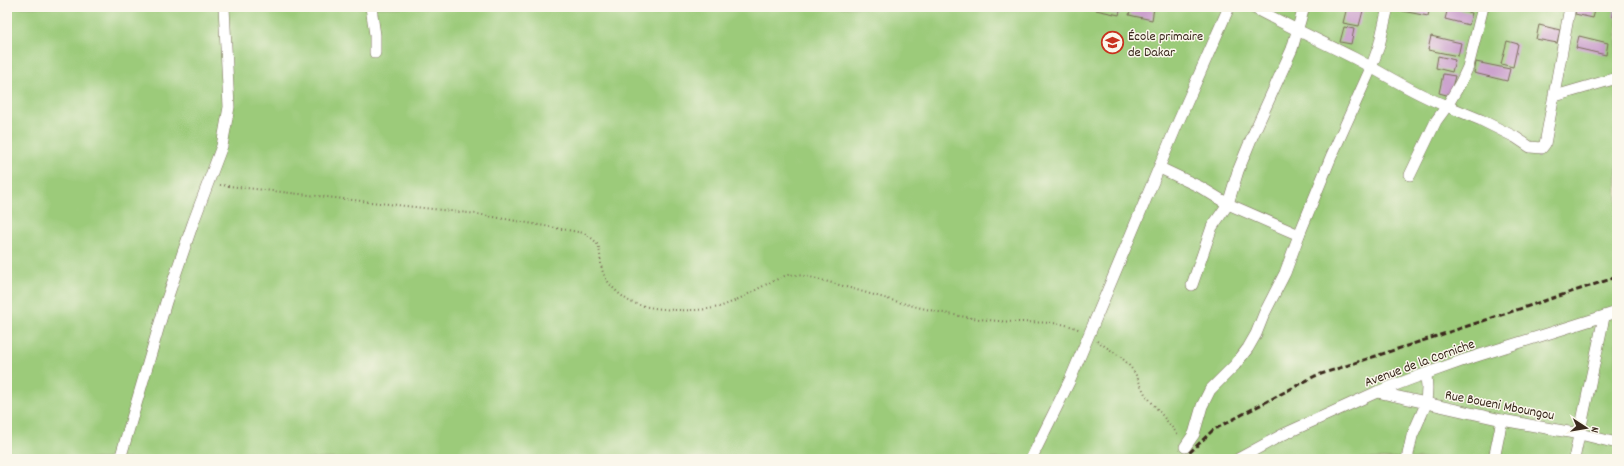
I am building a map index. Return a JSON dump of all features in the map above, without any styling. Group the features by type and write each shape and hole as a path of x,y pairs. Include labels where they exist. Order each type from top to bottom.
{"street":[{"path":"120,459 166,302 222,146 229,107 224,7"},
{"path":"371,7 375,35 375,53"},
{"path":"1031,459 1070,380 1229,7"},
{"path":"1252,7 1371,68 1418,94 1481,120 1536,149 1542,148 1545,144 1555,96 1570,7"},
{"path":"1192,285 1212,227 1228,204 1238,171 1292,48 1304,7"},
{"path":"1185,446 1194,434 1202,406 1210,390 1235,365 1248,348 1285,272 1331,157 1371,68 1379,46 1388,7"},
{"path":"1410,175 1436,121 1447,106 1468,67 1483,7"},
{"path":"1555,96 1617,78"},
{"path":"1160,168 1200,187 1228,204 1299,235"},
{"name":"Avenue de la Corniche","path":"1238,459 1277,438 1377,392 1464,360 1617,312"},
{"path":"1574,459 1604,317"},
{"path":"1407,459 1412,436 1426,404 1428,388 1426,374"},
{"name":"Rue Boueni Mboungou","path":"1377,392 1426,404 1580,434 1617,443"},
{"path":"1494,459 1502,420"}],"path":[{"path":"208,183 477,214 584,234 596,242 599,246 602,256 602,269 611,286 627,300 637,305 649,307 681,310 721,306 783,277 795,275 810,277 942,313 992,321 1065,325 1081,330 1121,357 1128,364 1135,373 1145,394 1180,437 1185,446"}],"green space":[{"path":"7,7 1617,7 1617,459 7,459"}],"building":[{"path":"1097,7 1121,7 1119,15 1096,10"},
{"path":"1131,7 1154,8 1152,20 1129,15"},
{"path":"1347,7 1364,7 1359,26 1343,23"},
{"path":"1398,7 1430,7 1428,16 1397,10"},
{"path":"1576,7 1596,7 1593,18 1575,14"},
{"path":"1615,7 1617,7 1617,18 1613,17"},
{"path":"1448,8 1472,13 1469,25 1445,19"},
{"path":"1539,25 1560,30 1557,43 1536,39"},
{"path":"1344,27 1354,29 1351,44 1340,42"},
{"path":"1431,36 1461,43 1458,56 1428,50"},
{"path":"1579,36 1608,43 1606,55 1576,48"},
{"path":"1507,41 1518,44 1513,67 1501,64"},
{"path":"1438,56 1455,60 1452,72 1436,68"},
{"path":"1476,62 1510,69 1507,81 1474,73"},
{"path":"1443,74 1455,76 1450,96 1439,93"}],"railway":[{"path":"1183,459 1213,430 1315,376 1617,277"}],"place":[{"name":"École primaire de Dakar","path":"1113,43"}]}
